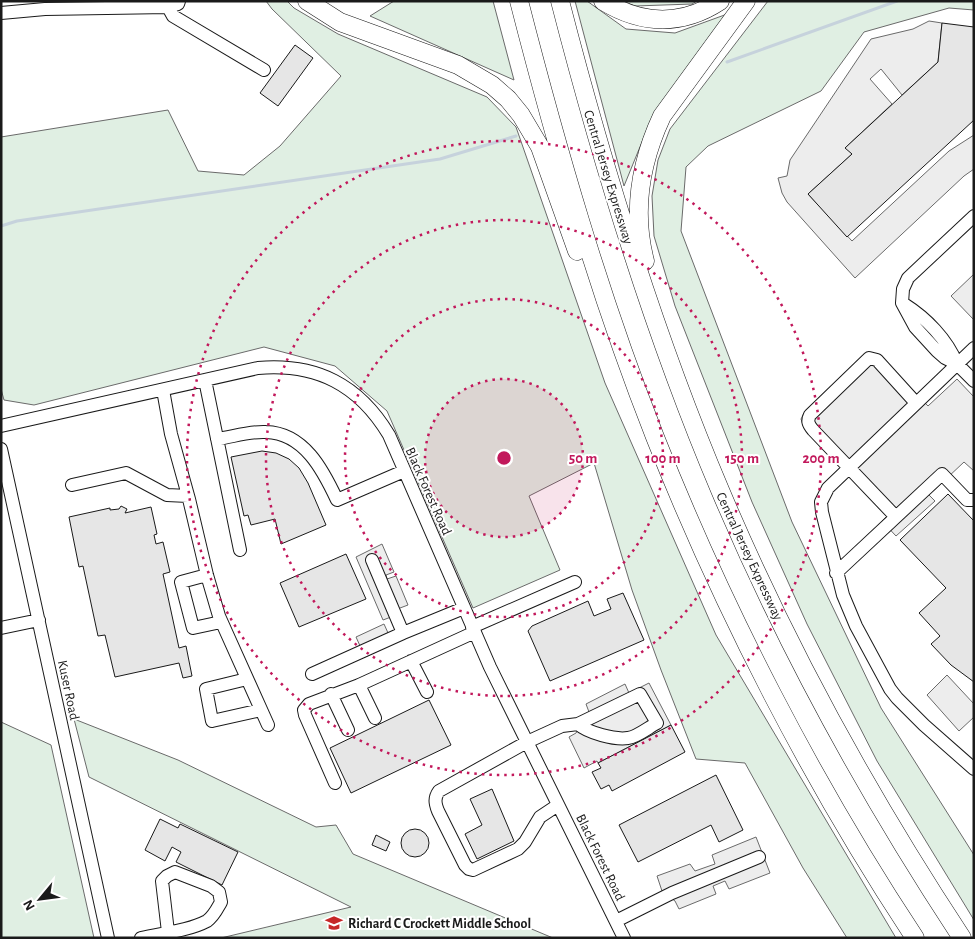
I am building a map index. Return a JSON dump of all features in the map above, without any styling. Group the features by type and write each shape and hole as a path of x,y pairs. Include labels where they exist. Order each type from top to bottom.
{"highway":[{"path":"306,1 340,22 458,65 474,73 497,89 521,114 540,146 582,264 711,569 754,657 838,812 915,938"},
{"path":"519,1 549,117 580,224 615,329 655,437"},
{"name":"Central Jersey Expressway","path":"560,1 616,203 653,316 693,425 720,490 752,561 827,711 896,833 962,938"},
{"path":"603,1 630,15 646,19 663,20 696,14 720,1"},
{"path":"693,425 642,253 638,222 638,198 645,158 662,116 746,1"}],"street":[{"path":"1,12 36,5 173,4 173,16 264,70"},
{"path":"974,216 908,278 903,289 902,303 924,319 944,340 957,364 974,381"},
{"path":"974,348 828,488 821,502 836,573 843,595 856,626 890,689 902,704 924,725 974,769"},
{"path":"896,517 809,425 808,419 869,358 877,360 916,403"},
{"name":"Black Forest Road","path":"1,426 258,368 293,368 312,372 329,378 358,396 370,408 389,435 490,667 624,938"},
{"path":"205,380 240,550"},
{"path":"163,390 171,434 221,622 268,725"},
{"path":"216,440 261,432 284,435 314,457 325,474 337,500 404,471"},
{"name":"Kuser Road","path":"1,449 7,503 39,620 108,938"},
{"path":"72,484 126,473 167,495 188,496"},
{"path":"836,573 942,474 967,500 974,500"},
{"path":"372,560 404,633"},
{"path":"207,575 181,582 193,628 221,622"},
{"path":"335,783 304,715 304,710 309,704 411,662 473,630 575,582"},
{"path":"312,674 464,608"},
{"path":"1,628 39,620"},
{"path":"411,662 426,692"},
{"path":"247,679 206,688 212,721 261,710"},
{"path":"359,685 375,718"},
{"path":"332,694 348,730"},
{"path":"558,805 540,817 526,842 518,849 473,870 469,870 435,802 439,791 451,783 527,742 562,726 578,724 640,694 657,723 629,738 608,736 584,729 578,724"},
{"path":"616,921 672,893 760,857"},
{"path":"141,938 168,932 194,926 208,920 216,913 221,902 219,892 211,886 175,872 167,876 162,881 168,932"}],"green space":[{"path":"266,1 287,1 294,8 338,34 487,97 516,127 605,383 716,635 896,938 847,938 803,868 745,763 696,759 632,590 594,463 529,496 560,570 473,608 387,411 335,366 264,347 34,405 4,400 1,389 1,137 168,110 198,171 244,175 280,146 341,76"},
{"path":"394,1 493,1 514,80 370,16"},
{"path":"575,1 587,1 626,29 675,33 730,13 653,115 624,186"},
{"path":"623,1 697,1 692,4 635,6"},
{"path":"768,1 974,1 974,10 949,8 864,32 821,91 708,146 686,167 681,231 792,522 881,708 974,855 974,920 877,761 807,624 752,502 675,306 654,236 652,196 658,160 670,129"},
{"path":"74,719 178,760 316,827 336,825 353,854 553,938 221,938 351,907 89,777"},
{"path":"1,722 51,745 94,938 1,938"}],"shaded area":[{"path":"929,21 942,23 938,62 902,95 881,69 870,79 892,104 846,147 852,154 808,194 852,241 949,151 974,135 974,169 964,176 855,278 787,202 782,193 778,178 787,176 790,160 871,39 913,29"},
{"path":"974,274 974,320 951,296"},
{"path":"879,355 928,406 957,379 974,397 974,471 964,462 929,495 935,501 896,536 882,521 887,516 804,428 801,419 804,413"},
{"path":"382,544 394,572 386,575 387,579 396,576 408,605 400,608 391,617 383,620 356,557"},
{"path":"384,624 393,644 365,657 356,637"},
{"path":"947,675 974,704 974,717 959,731 927,695"},
{"path":"649,683 671,725 598,763 597,761 584,768 569,737 576,733 589,712 586,704 625,684 629,693"},
{"path":"756,837 770,873 729,889 725,881 713,886 716,894 679,909 675,901 662,891 657,876 690,864 695,871 715,864 712,855"}],"building":[{"path":"942,23 974,27 974,120 847,237 808,194 852,154 845,148 938,62"},
{"path":"295,45 313,58 278,106 260,93"},
{"path":"262,451 276,453 289,459 299,468 308,483 326,525 281,544 275,519 251,525 248,515 244,516 231,457"},
{"path":"948,494 974,521 974,682 951,665 931,644 940,636 919,613 946,588 900,540"},
{"path":"121,506 127,509 125,513 151,507 157,534 154,535 156,544 163,542 170,572 163,574 179,648 186,646 192,676 183,678 179,663 115,677 105,635 98,636 83,566 79,567 69,517 110,508 110,510 119,509"},
{"path":"346,554 366,599 299,627 280,583"},
{"path":"623,593 644,640 550,681 528,631 532,626 588,601 594,616 611,609 607,599"},
{"path":"429,700 451,745 351,793 330,748"},
{"path":"671,725 685,752 612,791 609,785 601,789 592,772 601,768 598,763"},
{"path":"716,775 743,830 719,842 711,825 638,862 619,825"},
{"path":"492,789 514,841 477,859 465,834 482,825 470,799"},
{"path":"160,819 178,828 180,824 238,852 222,885 176,862 181,852 172,847 165,861 145,850"},
{"path":"415,829 425,833 429,843 425,853 415,857 405,853 401,843 405,833"},
{"path":"376,835 390,842 386,851 372,845"}],"waterway":[{"path":"727,62 897,1"},
{"path":"1,226 17,221 440,159 516,136"}],"place":[{"name":"Richard C Crockett Middle School","path":"334,923"}]}
